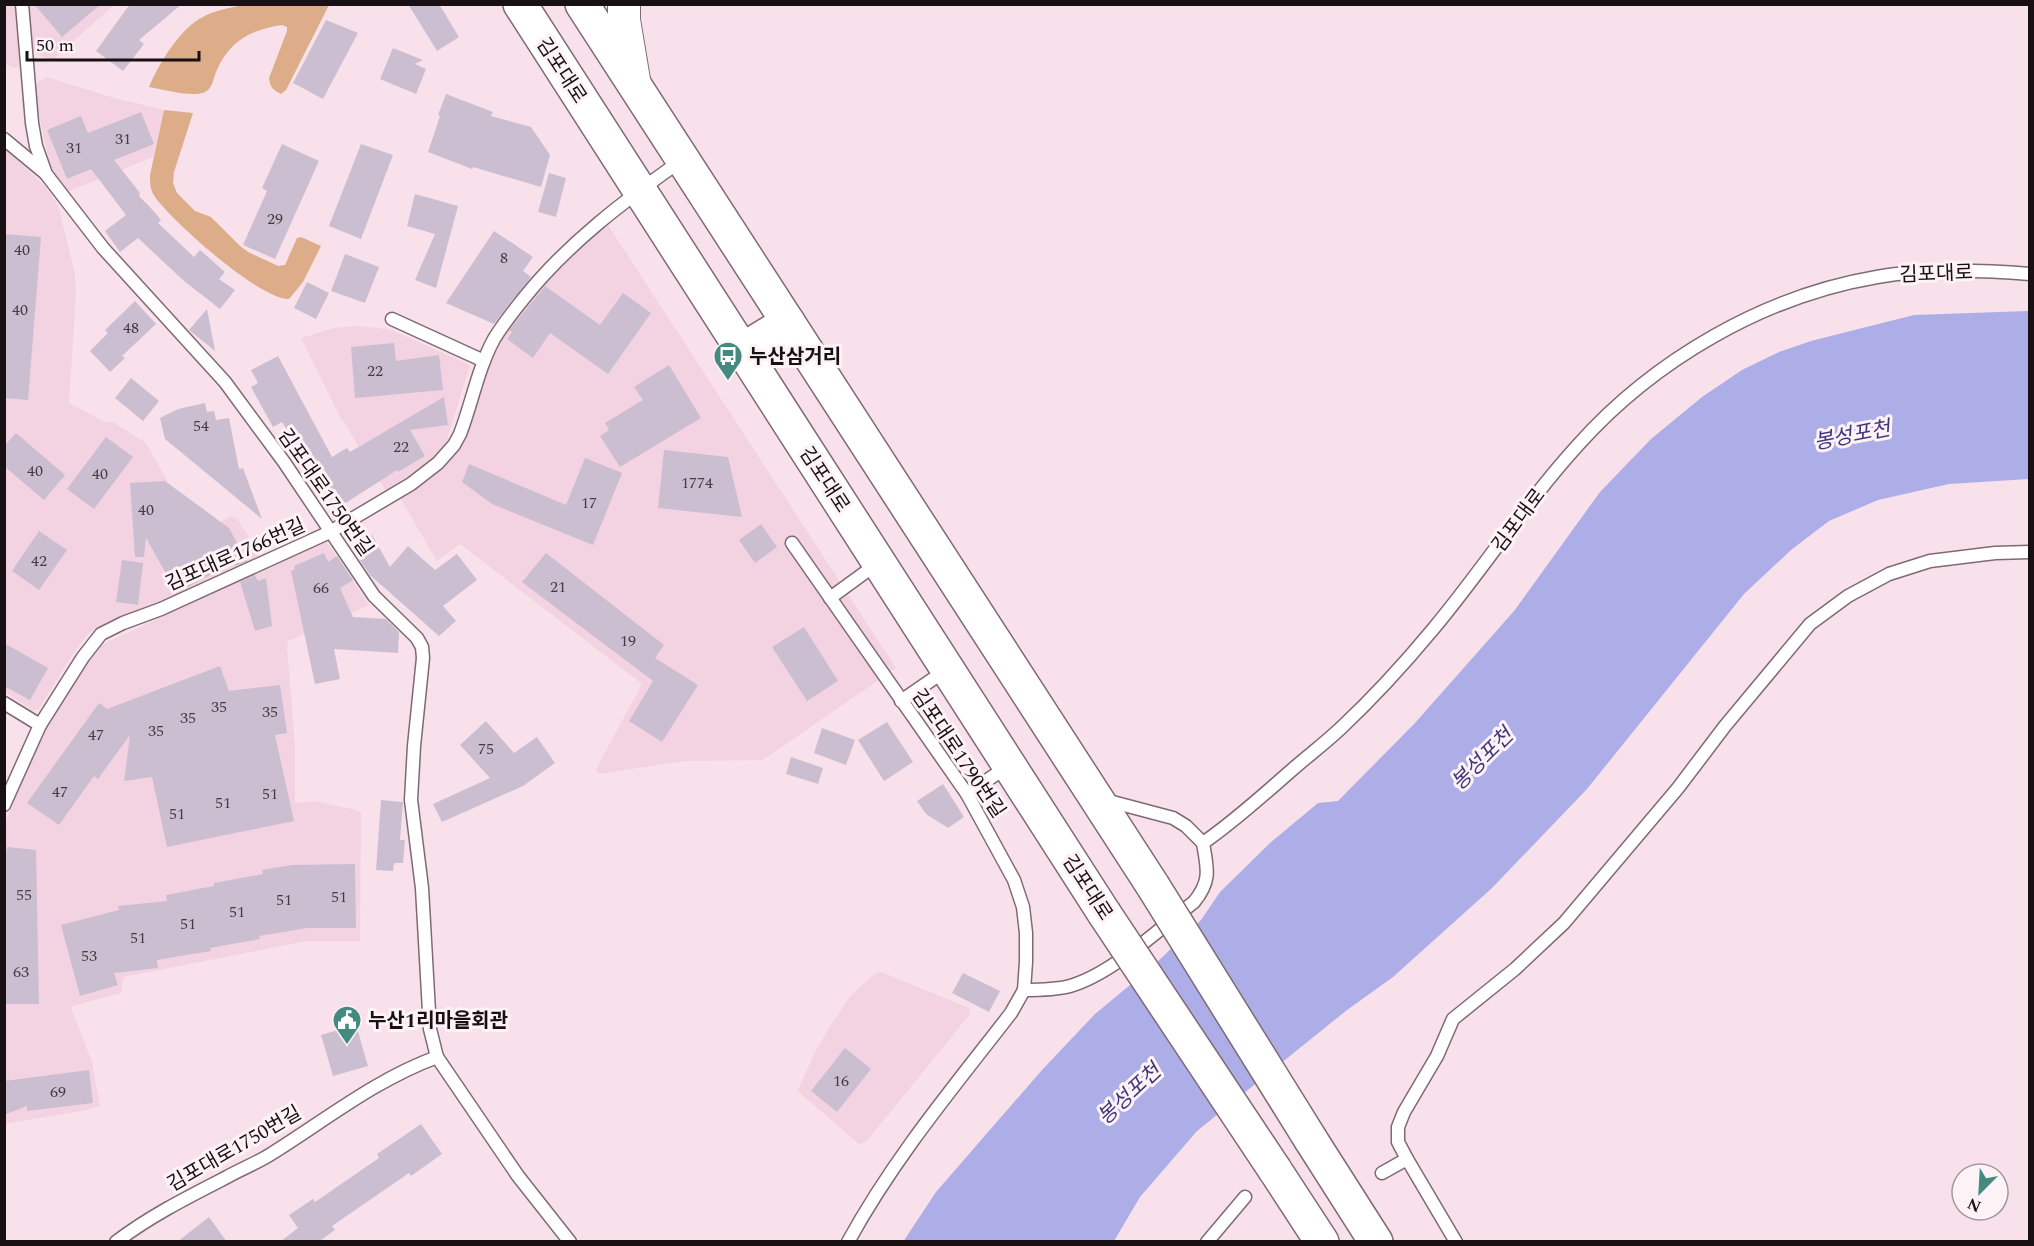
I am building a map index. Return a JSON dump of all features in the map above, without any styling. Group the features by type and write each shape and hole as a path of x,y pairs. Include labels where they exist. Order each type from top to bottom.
{"main road":[{"path":"582,4 1153,886 1376,1242"},
{"name":"김포대로","path":"521,5 1104,913 1322,1242"},
{"path":"742,350 788,322"}],"street":[{"path":"624,4 624,20 635,86"}],"lane":[{"name":"김포대로1750번길","path":"22,4 32,123 36,146 46,174 103,248 230,389 284,462 374,596 417,638 422,647 411,800 422,888 430,1029 437,1056 518,1176 570,1242"},
{"path":"4,139 46,174"},
{"name":"김포대로1766번길","path":"4,805 39,725 83,657 101,634 330,532 411,484 446,455 460,434 484,361 506,321 538,280 578,239 640,190 683,160"},
{"name":"김포대로","path":"1203,843 1242,814 1366,704 1434,628 1532,500 1579,443 1626,398 1668,365 1708,340 1746,321 1788,301 1833,286 1878,276 1918,273 1976,271 2024,273"},
{"path":"392,319 484,361"},
{"name":"김포대로1790번길","path":"792,543 967,794 1014,880 1023,907 1026,933 1024,990 1011,1013 895,1163 870,1200 848,1242"},
{"path":"1456,1242 1398,1142 1398,1127 1404,1112 1437,1056 1453,1019 1515,969 1564,923 1678,788 1725,726 1810,624 1848,596 1889,574 1930,561 1995,553 2030,552"},
{"path":"830,598 879,562"},
{"path":"901,701 947,669"},
{"path":"4,703 39,725"},
{"path":"967,794 1009,766"},
{"path":"1024,990 1051,990 1070,986 1107,970 1194,902 1207,882 1208,869 1203,843 1186,826 1173,818 1096,798"},
{"name":"김포대로1750번길","path":"116,1242 152,1216 270,1155 387,1078 437,1056"},
{"path":"1382,1173 1407,1159"},
{"path":"1207,1242 1245,1197"}],"shaded area":[{"path":"5,5 16,5 19,66 15,68 5,64"},
{"path":"30,5 114,5 52,60 37,54 34,50 30,32"},
{"path":"243,5 329,5 286,90 281,94 276,91 271,86 269,78 287,31 287,27 282,25 250,34 234,45 221,61 211,86 205,92 185,94 149,87 164,58 195,22 208,15"},
{"path":"47,77 114,98 164,110 153,157 67,192 55,175 49,161 37,106 38,82"},
{"path":"164,110 193,113 174,172 173,183 177,193 195,211 211,217 248,252 278,266 285,265 297,238 301,237 321,246 303,282 289,299 276,296 258,287 239,274 179,224 155,197 151,189 150,175"},
{"path":"4,148 43,184 58,205 75,274 76,295 69,403 107,423 111,421 146,443 167,480 171,536 180,543 230,517 237,518 259,554 258,557 197,586 101,625 88,634 38,710 32,710 5,692"},
{"path":"608,225 896,668 763,760 685,761 598,774 596,769 642,684 460,544 437,561 400,498 438,471 463,441 493,355 511,322 533,294 584,242"},
{"path":"357,326 389,329 470,365 446,443 428,463 386,491 337,411 301,338 334,328"},
{"path":"326,542 369,605 288,641 295,745 295,803 314,801 361,813 360,941 306,941 124,977 121,993 71,1008 92,1062 100,1106 5,1124 5,822 47,725 76,679 103,644"},
{"path":"881,972 969,1008 970,1014 866,1142 859,1144 798,1090 816,1050 850,997 865,982"}],"water":[{"name":"봉성포천","path":"2028,311 2029,479 1949,484 1878,500 1829,521 1791,550 1744,594 1587,789 1492,888 1393,977 1347,1010 1197,1131 1140,1197 1114,1241 903,1242 936,1192 1042,1070 1095,1014 1153,966 1201,920 1220,892 1270,843 1318,803 1338,801 1415,723 1514,611 1600,492 1651,439 1702,397 1742,370 1779,352 1811,341 1914,315"}],"building":[{"path":"34,4 101,4 62,37"},
{"path":"130,4 182,4 139,40 144,44 123,71 96,51"},
{"path":"408,4 439,4 459,37 437,51"},
{"path":"326,20 358,33 323,99 293,83"},
{"path":"393,48 423,60 415,64 426,69 416,94 380,79"},
{"path":"446,94 493,112 491,116 531,127 550,155 541,187 473,167 472,169 428,152"},
{"path":"141,112 154,144 114,160 140,193 139,196 161,220 158,223 194,257 200,250 225,272 219,279 235,290 220,309 184,281 138,238 120,252 105,231 126,215 91,169 67,179 47,130 81,116 88,133"},
{"path":"282,144 319,161 275,259 243,245 267,191 262,188"},
{"path":"361,144 393,155 361,239 329,226"},
{"path":"549,173 566,178 556,217 538,212"},
{"path":"415,194 458,206 436,288 415,280 435,234 407,226"},
{"path":"494,231 533,257 523,271 531,277 494,324 446,303"},
{"path":"4,234 41,237 28,400 4,398"},
{"path":"345,254 379,267 365,303 331,291"},
{"path":"307,282 329,293 316,319 294,308"},
{"path":"545,286 600,325 623,293 651,313 608,374 550,333 533,358 507,339 512,332 509,330"},
{"path":"135,301 156,324 122,356 125,358 110,372 90,351 108,333 105,330"},
{"path":"207,309 215,351 189,330"},
{"path":"394,343 396,361 439,355 443,390 355,398 351,347"},
{"path":"278,356 332,457 347,448 350,452 444,397 448,425 410,430 425,456 398,472 397,470 338,508 282,422 273,427 251,387 258,383 251,370"},
{"path":"669,365 701,418 620,467 600,436 609,430 605,423 643,400 634,387"},
{"path":"131,378 159,401 143,421 115,398"},
{"path":"205,403 207,412 214,411 216,420 229,418 239,469 243,468 262,519 165,439 160,418 178,409"},
{"path":"16,433 65,475 44,500 4,466 4,446"},
{"path":"106,437 133,457 94,509 67,489"},
{"path":"664,450 728,457 742,517 658,508"},
{"path":"585,458 622,473 593,545 492,504 462,482 469,464 566,505"},
{"path":"165,481 229,528 247,561 235,566 234,562 177,593 146,538 144,557 135,557 130,483"},
{"path":"761,524 777,547 755,563 739,540"},
{"path":"39,531 67,550 39,590 12,571"},
{"path":"372,535 390,567 408,546 435,570 457,554 477,580 443,606 456,621 439,636 370,575 351,547"},
{"path":"324,553 328,562 337,556 353,580 340,588 353,617 386,619 399,632 398,653 334,649 340,679 315,684 291,571 295,569 294,566"},
{"path":"546,553 664,645 655,658 698,685 662,742 629,721 653,681 522,582"},
{"path":"122,560 143,563 138,605 116,602"},
{"path":"255,575 258,581 266,578 272,626 255,631 240,582"},
{"path":"804,627 838,681 807,701 772,647"},
{"path":"4,643 48,668 30,700 4,686"},
{"path":"220,666 229,691 280,685 287,733 275,735 294,821 167,847 152,777 124,781 130,735 98,779 94,776 59,825 27,803 99,703 107,709"},
{"path":"486,721 514,753 537,737 555,763 523,786 442,822 433,804 490,778 460,745"},
{"path":"887,722 913,762 884,781 858,740"},
{"path":"822,728 855,740 846,765 814,753"},
{"path":"791,757 823,768 818,784 786,774"},
{"path":"943,784 964,817 948,828 926,814 917,801"},
{"path":"381,800 403,802 400,840 405,840 403,863 394,863 393,871 376,870"},
{"path":"7,847 36,850 39,1004 4,1004 4,871"},
{"path":"355,864 356,928 307,928 259,936 260,939 210,948 211,951 157,960 158,968 114,973 118,985 80,996 61,925 119,910 118,906 167,901 166,895 263,874 262,870 292,865"},
{"path":"963,973 1000,991 989,1012 952,993"},
{"name":"누산1리마을회관","path":"356,1025 368,1066 333,1076 321,1035"},
{"path":"845,1048 871,1069 837,1112 811,1091"},
{"path":"89,1070 93,1103 27,1111 27,1106 4,1115 4,1081"},
{"path":"421,1124 442,1154 411,1176 409,1173 332,1226 335,1230 318,1242 280,1242 298,1228 289,1215 313,1199 315,1202 379,1158 377,1154"},
{"path":"209,1217 227,1242 177,1242"}],"place":[{"name":"누산삼거리","path":"728,382"},
{"name":"누산1리마을회관","path":"347,1046"}]}
